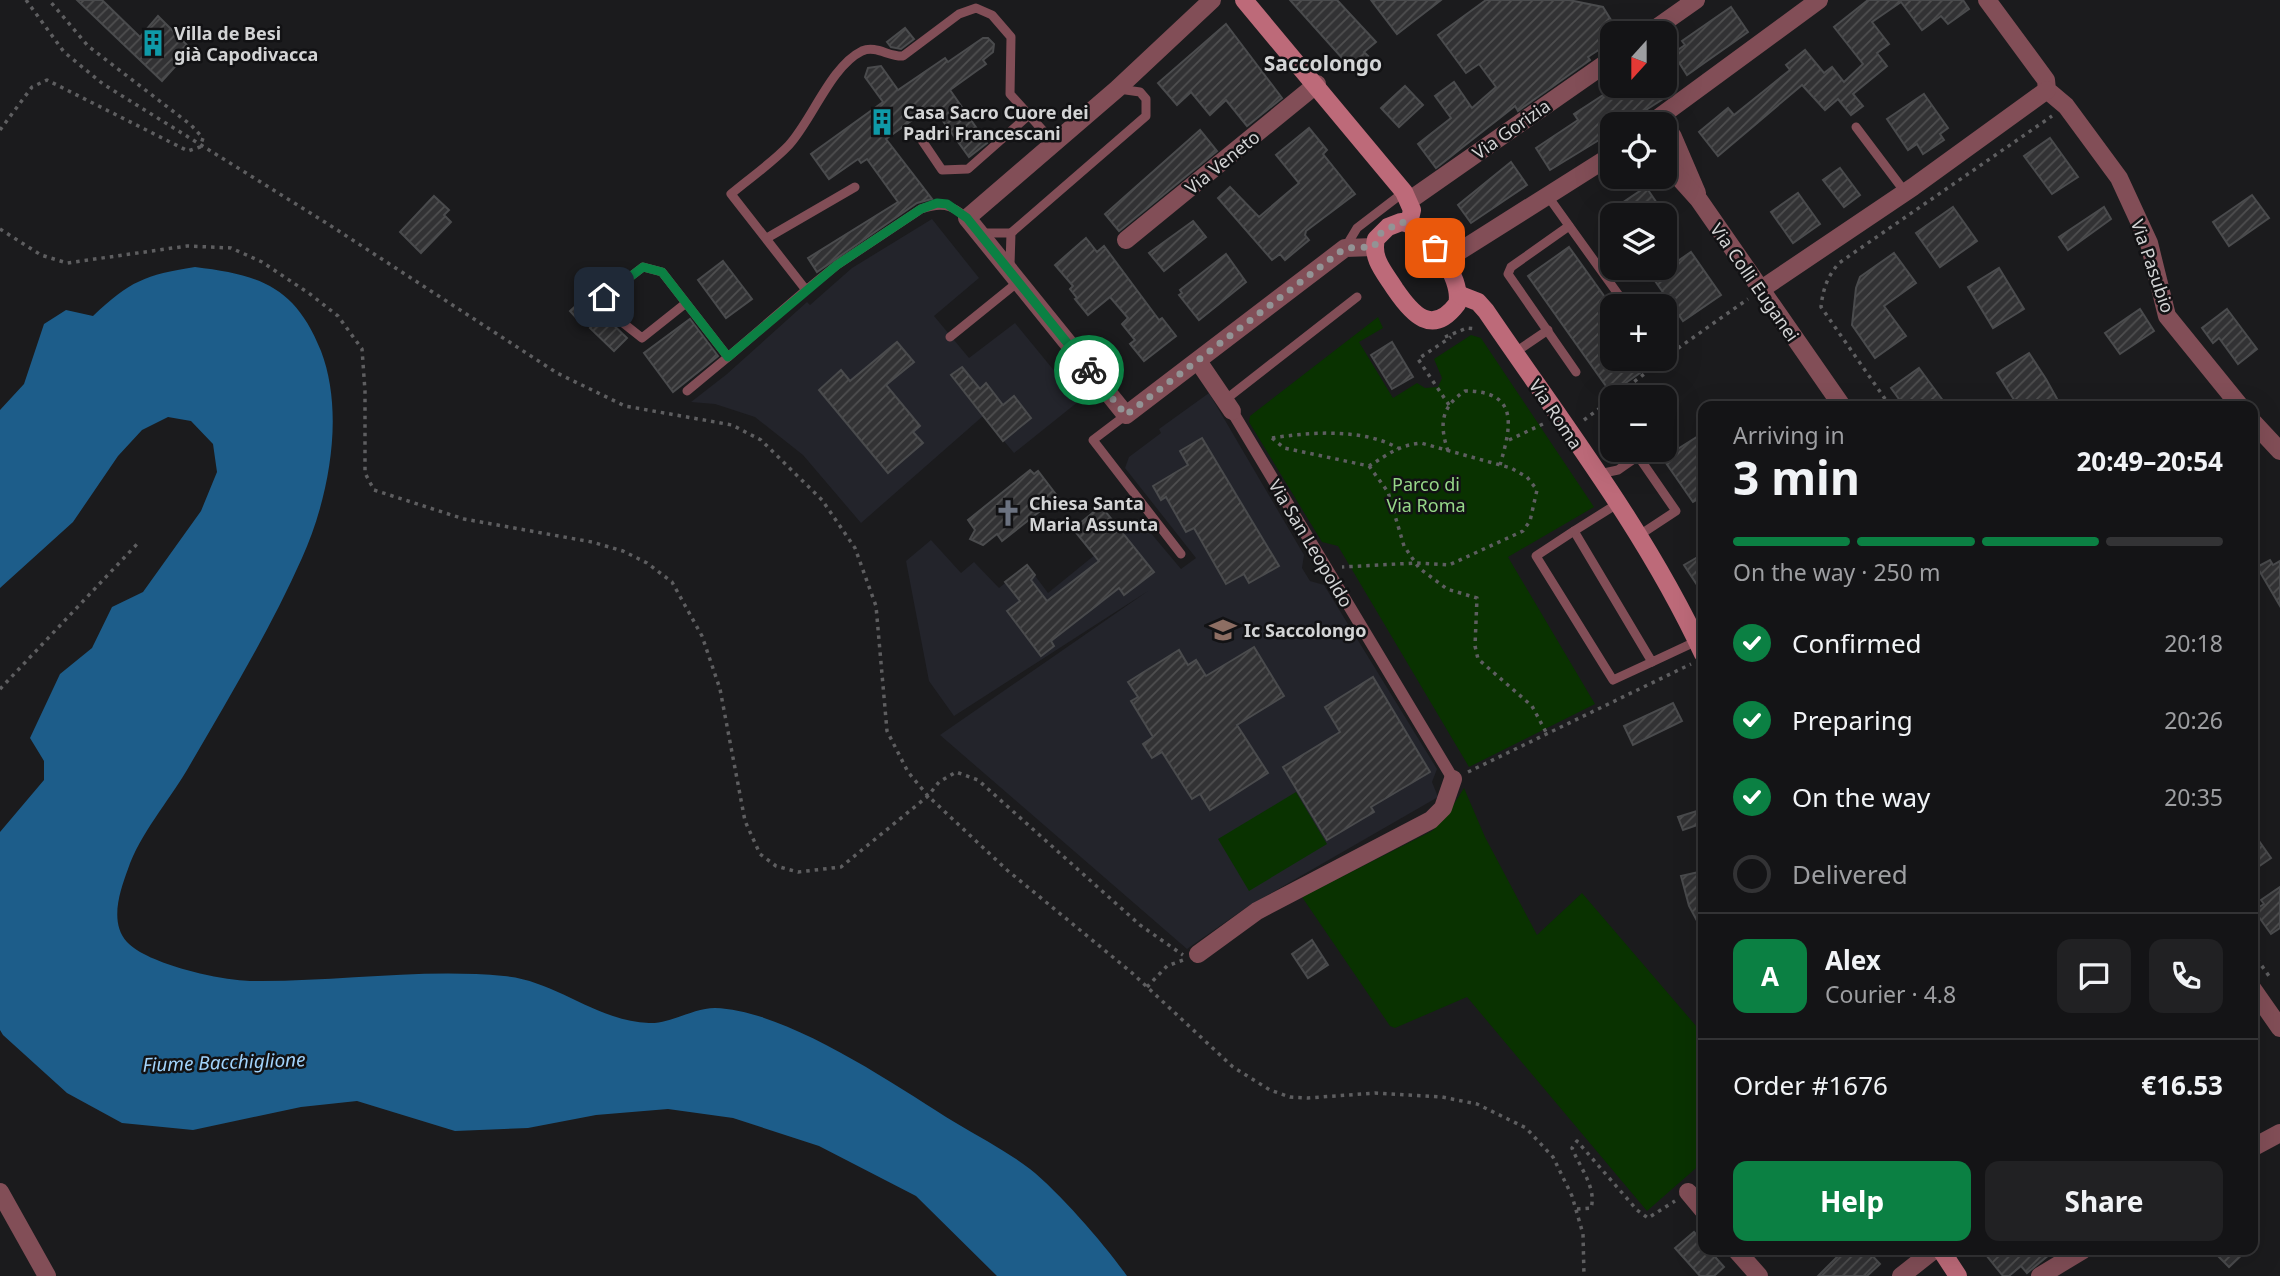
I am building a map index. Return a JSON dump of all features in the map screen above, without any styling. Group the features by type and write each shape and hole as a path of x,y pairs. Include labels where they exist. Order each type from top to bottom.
{"main road":[{"path":"1244,0 1317,84 1407,196 1412,210 1409,223"},
{"path":"1401,222 1409,223 1449,258 1460,295 1457,304 1446,316 1438,319 1421,318 1407,307 1379,265 1374,247 1376,239 1388,227 1401,222"},
{"name":"Via Roma","path":"1460,295 1478,302 1617,504 1669,586 1697,653"},
{"path":"1944,1255 1958,1276"}],"street":[{"path":"1212,0 1055,144 972,225 1126,415 1345,248 1374,247"},
{"path":"1666,21 1696,0"},
{"path":"1667,112 1819,0"},
{"name":"Via Pasubio","path":"1987,0 2046,80 2047,90 2066,106 2119,178 2149,243 2167,316 2236,401"},
{"name":"Via Gorizia","path":"1407,196 1600,67"},
{"name":"Via Veneto","path":"1126,240 1317,84"},
{"path":"1760,290 1905,192 2047,90"},
{"path":"1677,147 1699,200"},
{"path":"1449,258 1600,162"},
{"name":"Via Colli Euganei","path":"1677,175 1699,200 1838,401"},
{"name":"Via San Leopoldo","path":"1198,361 1228,405 1453,779"},
{"path":"2258,427 2280,451"},
{"path":"1195,955 1257,911 1431,820 1443,808 1453,779"},
{"path":"2258,997 2280,1028"},
{"path":"2258,1145 2280,1133"},
{"path":"0,1192 47,1276"},
{"path":"1688,1192 1698,1204"},
{"path":"1739,1255 1749,1273"},
{"path":"1901,1276 1928,1255"},
{"path":"2040,1276 2075,1255"}],"lane":[{"path":"806,290 731,194 789,145 841,69 863,51 877,49 894,57 904,56 959,13 976,8 992,15 1011,37 1010,94 1055,144"},
{"path":"687,391 837,265 921,209 937,203 947,204 990,236 1011,233 1146,116 1146,99 1140,92 1117,89"},
{"path":"919,136 942,170 968,169 1029,115"},
{"path":"1856,127 1905,192"},
{"path":"767,238 855,187"},
{"path":"1547,195 1618,294"},
{"path":"1345,248 1357,228 1407,196"},
{"path":"1569,226 1511,267 1508,274 1577,372"},
{"path":"950,337 1014,278 1011,233"},
{"path":"686,303 642,338 608,311 604,297 643,267 662,272 728,357"},
{"path":"1228,405 1357,297"},
{"path":"1514,353 1548,330"},
{"path":"1126,415 1093,440 1181,554"},
{"path":"1597,474 1618,470 1638,456 1676,511 1638,537"},
{"path":"1617,504 1536,556 1613,680 1652,662 1697,653"},
{"path":"1574,531 1652,662"}],"path":[{"path":"26,0 64,52 103,85 328,224 557,373 598,395 650,412 732,425 761,440 822,500 855,548 876,606 887,731 908,772 928,796 1007,870 1147,988 1233,1067 1270,1090 1290,1097 1308,1098 1413,1093 1477,1104 1503,1114 1526,1128 1553,1157 1577,1209 1586,1256 1584,1276"},
{"path":"49,0 88,46 191,125 203,138 200,147"},
{"path":"0,130 32,88 47,80 188,150 200,147"},
{"path":"1887,401 1821,307 1830,273 1839,263 2058,112"},
{"path":"0,229 41,255 67,263 187,246 231,248 262,262 338,316 362,349 365,473 374,490 464,519 592,542 623,551 647,563 672,582 702,636 720,689 746,821 760,854 776,866 798,873 841,867 928,796 939,782 956,772 978,780 1171,950 1195,955"},
{"path":"1677,350 1760,290"},
{"path":"1449,405 1418,359 1452,336"},
{"path":"1630,385 1648,371"},
{"path":"1448,451 1441,430 1449,405 1465,391 1492,395 1503,404 1510,417 1500,465"},
{"path":"1579,424 1600,408"},
{"path":"1507,440 1545,423"},
{"path":"1254,448 1272,438 1307,433 1374,439 1398,448"},
{"path":"1272,438 1284,448 1369,466 1388,492 1400,523 1404,546 1416,563 1447,589 1477,598 1475,646 1478,659 1532,706 1547,734"},
{"path":"1326,568 1416,563 1449,565 1522,531 1536,504 1537,490 1528,477 1500,465 1421,443 1398,448 1369,466"},
{"path":"0,688 139,542"},
{"path":"1453,779 1547,734 1697,653"},
{"path":"1147,988 1167,966 1195,955"},
{"path":"1577,1209 1591,1208 1593,1202 1591,1188 1572,1148 1577,1141 1637,1210 1648,1218 1688,1192"}],"shaded area":[{"path":"932,219 979,278 934,316 969,358 1015,323 1079,401 1014,453 983,416 861,523 803,455 755,417 715,404 691,402 727,374 807,302 810,305 852,268"},
{"name":"Ic Saccolongo","path":"1209,393 1304,555 1302,568 1310,581 1324,585 1437,769 1432,782 1438,797 1247,907 1187,949 940,735 1148,591 954,716 929,681 906,561 931,540 961,573 974,562 999,588 1027,565 1048,593 1139,519 1181,569 1196,558 1125,468 1129,457 1161,433 1159,429"}],"green space":[{"name":"Parco di Via Roma","path":"1378,317 1383,328 1359,342 1393,398 1417,383 1425,388 1438,387 1442,378 1434,359 1471,335 1481,338 1594,507 1508,557 1595,704 1469,767 1338,546 1322,542 1249,422 1250,416"},
{"path":"1464,788 1485,837 1537,935 1582,893 1698,1028 1698,1166 1647,1211 1467,997 1395,1028 1390,1026 1302,897 1432,831 1445,818"},
{"path":"1296,792 1327,844 1249,891 1218,839"}],"water":[{"name":"Fiume Bacchiglione","path":"195,267 257,280 287,298 299,312 321,351 328,376 332,401 331,456 320,509 290,585 233,692 133,856 122,887 117,916 118,925 127,942 137,950 167,964 240,980 284,981 410,974 504,976 541,985 630,1021 657,1023 698,1010 715,1008 744,1012 774,1021 807,1035 872,1070 1022,1163 1068,1205 1127,1276 997,1276 916,1196 819,1146 733,1118 668,1109 596,1115 528,1128 455,1131 357,1101 301,1107 193,1130 122,1123 67,1093 3,1035 0,1030 0,832 44,780 44,761 30,738 60,674 92,648 112,607 143,592 201,511 217,472 213,444 191,421 168,417 142,430 118,456 73,522 0,588 0,410 24,384 44,324 66,310 93,316 139,281"}],"building":[{"name":"Villa de Besi già Capodivacca","path":"77,0 102,0 140,37 158,16 191,49 162,81"},
{"path":"1290,0 1337,0 1376,42 1364,52 1368,56 1352,69"},
{"path":"1371,0 1441,0 1397,34"},
{"path":"1486,0 1569,0 1603,7 1612,21 1600,21 1600,49 1588,57 1590,60 1518,111 1515,106 1436,168 1418,144 1451,118 1435,96 1454,82 1472,108 1496,87 1479,64 1466,73 1438,35"},
{"path":"1868,0 1963,0 1969,9 1948,24 1941,16 1922,30 1901,2 1872,22 1889,44 1877,53 1887,66 1853,94 1863,106 1851,115 1838,99 1825,110 1802,85 1718,156 1699,132 1728,108 1734,115 1790,70 1786,65 1805,50 1824,73 1832,67 1844,82 1863,64 1834,27"},
{"path":"1731,7 1748,32 1687,75 1677,59 1677,50 1685,45 1682,41"},
{"path":"1226,24 1282,98 1247,126 1226,100 1210,115 1191,92 1177,105 1158,83"},
{"path":"905,28 914,39 901,49 891,47 887,42"},
{"name":"Casa Sacro Cuore dei Padri Francescani","path":"983,38 988,38 994,44 993,52 983,60 986,64 950,90 987,143 969,157 932,106 886,139 932,199 917,203 817,272 808,258 898,202 867,159 861,163 858,159 829,179 811,154 883,102 865,77 868,68 881,66 898,90 945,58 948,62"},
{"path":"1405,86 1423,105 1399,127 1381,108"},
{"path":"1924,94 1948,128 1940,134 1944,140 1923,154 1917,144 1908,150 1887,119"},
{"path":"1600,97 1663,99 1643,112 1600,112 1600,139 1550,170 1536,148 1578,120 1574,114"},
{"path":"1309,128 1327,150 1323,154 1355,194 1306,231 1305,235 1309,240 1285,260 1280,254 1272,260 1218,198 1230,187 1259,217 1299,183 1276,155"},
{"path":"1200,130 1217,151 1119,231 1105,214"},
{"path":"2050,138 2078,177 2052,194 2024,156"},
{"path":"1511,162 1527,185 1471,223 1458,205"},
{"path":"1840,168 1860,195 1844,207 1823,180"},
{"path":"1643,189 1647,189 1657,203 1622,203"},
{"path":"1798,193 1820,224 1793,243 1771,212"},
{"path":"2252,195 2269,218 2229,246 2213,222"},
{"path":"434,196 449,210 444,215 451,222 421,253 400,232"},
{"path":"1953,207 1977,241 1940,267 1916,233"},
{"path":"2104,207 2111,219 2068,250 2059,237"},
{"path":"1193,221 1206,237 1164,271 1149,253"},
{"path":"1086,238 1097,252 1104,246 1159,320 1162,318 1176,336 1144,361 1130,344 1135,340 1122,324 1128,318 1110,297 1088,315 1075,299 1077,298 1070,289 1073,286 1055,265"},
{"path":"1569,247 1603,294 1600,294 1600,371 1643,371 1623,385 1605,385 1528,276"},
{"path":"1691,252 1721,295 1683,321 1677,312 1677,294 1664,294 1654,280 1677,280 1677,262"},
{"path":"1894,253 1916,283 1884,306 1906,336 1875,358 1852,325 1856,288 1860,277"},
{"path":"1226,254 1246,282 1199,320 1179,295 1182,293 1180,290"},
{"path":"723,261 752,299 726,318 698,280"},
{"path":"1999,268 2024,309 1993,328 1968,287"},
{"path":"580,302 592,315 582,324 570,311"},
{"path":"2140,309 2154,331 2120,354 2105,333"},
{"path":"2227,309 2257,349 2238,364 2219,338 2213,343 2202,328"},
{"path":"603,315 627,338 614,351 590,328"},
{"path":"690,319 718,356 673,392 644,353"},
{"path":"897,342 914,362 886,385 920,426 913,432 923,443 888,473 819,390 841,370 850,381"},
{"path":"1392,342 1413,377 1392,389 1371,355"},
{"path":"2029,353 2058,401 2015,401 1997,373"},
{"path":"962,367 980,389 986,383 1003,405 1014,396 1031,418 1003,441 951,375"},
{"path":"1919,368 1943,401 1900,401 1891,388"},
{"path":"1698,436 1698,499 1693,502 1665,462 1677,462 1677,449"},
{"path":"1202,438 1279,566 1249,583 1244,574 1226,584 1194,528 1186,532 1166,497 1161,500 1153,486 1188,465 1180,451"},
{"name":"Chiesa Santa Maria Assunta","path":"1030,470 1034,474 1038,471 1058,497 1002,541 997,534 983,545 970,539 975,530 968,520"},
{"path":"1101,506 1154,572 1124,595 1119,588 1051,641 1054,646 1041,656 1007,611 1020,601 1005,582 1027,565 1035,575 1031,580 1047,601 1099,561 1073,529"},
{"path":"1698,557 1698,586 1684,565"},
{"path":"2270,560 2273,565 2280,561 2280,606 2258,569"},
{"path":"1254,647 1284,696 1237,725 1268,773 1210,810 1200,794 1192,799 1162,752 1152,758 1143,744 1153,737 1131,701 1138,697 1128,682 1179,650 1188,665 1196,660 1206,676"},
{"path":"1373,677 1430,772 1371,807 1374,812 1327,840 1283,767 1340,732 1325,707"},
{"path":"1673,703 1682,721 1633,745 1624,726"},
{"path":"1698,811 1698,825 1683,830 1678,817"},
{"path":"2258,840 2271,858 2258,867"},
{"path":"1698,872 1698,923 1689,906 1681,876"},
{"path":"2280,887 2280,928 2271,934 2258,916 2258,908 2264,904 2261,900"},
{"path":"1312,940 1328,965 1308,978 1292,954"},
{"path":"1694,1232 1698,1236 1698,1255 1713,1255 1724,1267 1714,1276 1700,1276 1675,1248"},
{"path":"1839,1255 1872,1255 1880,1264 1867,1276 1818,1276"},
{"path":"1986,1255 2049,1255 2027,1273 2021,1266 2009,1276 2003,1276"},
{"path":"2217,1255 2242,1255 2229,1267"}],"way so far":[{"path":"1089,370 1126,415 1345,248 1365,245 1374,247 1381,233 1401,222 1418,227 1435,248"}],"place":[{"name":"Villa de Besi già Capodivacca","path":"153,43"},
{"name":"Casa Sacro Cuore dei Padri Francescani","path":"882,122"},
{"name":"Chiesa Santa Maria Assunta","path":"1008,513"},
{"name":"Ic Saccolongo","path":"1223,630"}],"district":[{"name":"Saccolongo","path":"1323,63"}],"route":[{"path":"604,297 630,274 643,267 662,272 728,357 837,265 921,209 937,203 947,204 967,218 1089,370"}]}
